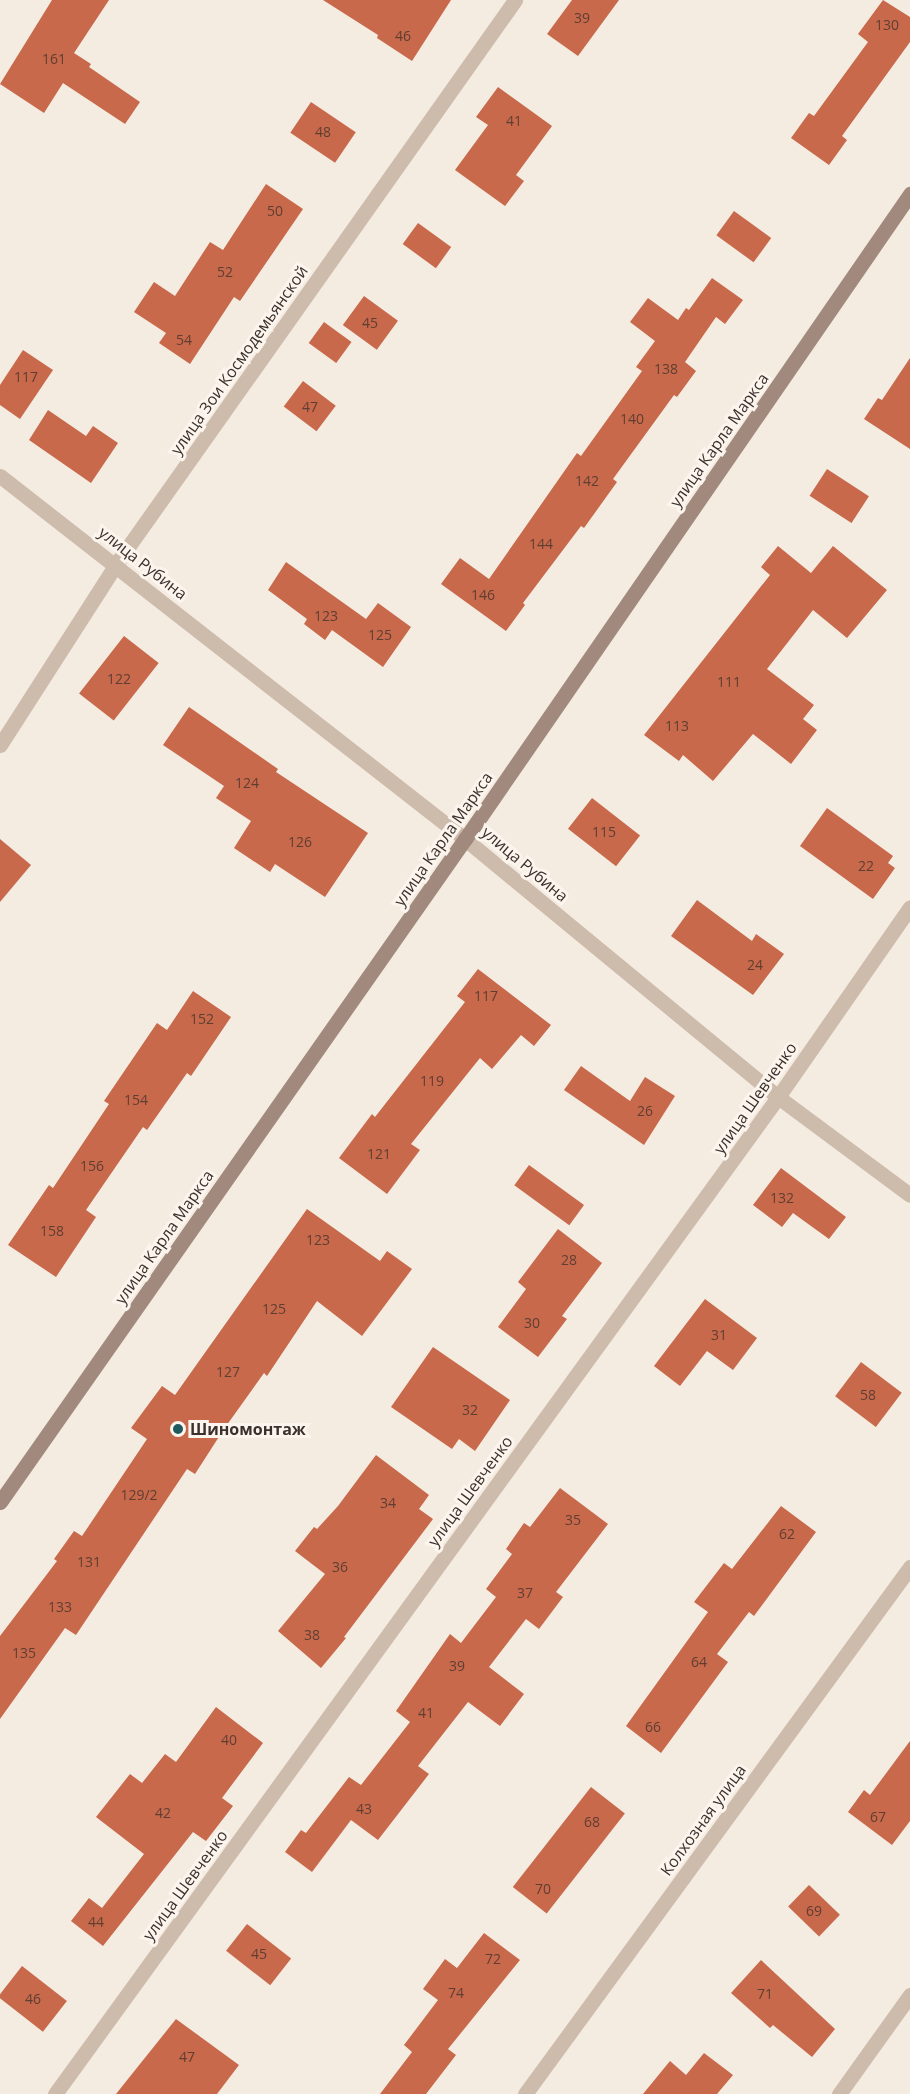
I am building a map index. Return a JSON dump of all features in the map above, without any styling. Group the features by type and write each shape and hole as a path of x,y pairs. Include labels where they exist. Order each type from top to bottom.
{"street":[{"name":"улица Зои Космодемьянской","path":"0,745 116,564 515,0"},
{"name":"улица Карла Маркса","path":"0,1502 465,839 910,194"},
{"name":"улица Рубина","path":"0,476 116,564 465,839 778,1097 910,1195"},
{"name":"улица Шевченко","path":"56,2094 778,1097 910,907"},
{"name":"Колхозная улица","path":"525,2094 910,1567"},
{"path":"838,2094 910,1995"}],"building":[{"path":"52,0 109,0 74,53 91,64 89,67 140,102 125,124 63,83 44,113 0,84"},
{"path":"323,0 451,0 412,61 377,38 378,35"},
{"path":"572,0 619,0 578,56 547,34"},
{"path":"883,0 910,17 910,42 842,136 847,140 829,165 791,138 809,113 814,116 868,42 858,34"},
{"path":"498,87 552,126 516,175 524,181 505,206 455,170 488,125 476,117"},
{"path":"311,102 356,132 335,163 290,133"},
{"path":"266,184 303,209 240,301 234,297 190,364 159,343 166,333 134,312 154,282 175,296 210,242 223,250"},
{"path":"734,211 771,238 754,262 716,235"},
{"path":"418,223 451,247 436,268 403,244"},
{"path":"712,278 743,300 725,324 716,317 685,362 696,371 677,397 674,395 613,479 617,482 584,528 581,526 523,603 525,605 506,631 441,584 460,558 489,579 577,453 581,456 642,371 636,367 655,341 630,322 648,298 678,320 686,308 689,310"},
{"path":"364,296 398,321 377,350 343,325"},
{"path":"324,322 352,342 336,363 309,343"},
{"path":"23,350 53,370 20,419 0,405 0,385"},
{"path":"910,358 910,449 864,419 878,398 882,400"},
{"path":"303,381 336,406 316,431 284,407"},
{"path":"48,410 86,436 93,426 118,443 91,483 29,440"},
{"path":"827,469 869,496 852,523 810,496"},
{"path":"778,546 811,573 833,546 887,590 847,638 813,610 767,669 814,705 803,719 817,730 791,764 753,734 713,781 683,755 679,761 644,735 770,575 761,567"},
{"path":"286,562 366,619 378,603 411,627 383,667 332,630 325,640 304,624 307,619 268,590"},
{"path":"124,636 159,663 114,721 79,694"},
{"path":"189,707 278,769 276,772 368,833 325,897 275,864 270,872 234,848 251,821 216,798 224,786 163,745"},
{"path":"592,798 640,836 616,866 568,829"},
{"path":"827,808 893,856 888,863 895,868 873,899 800,846"},
{"path":"0,839 31,865 0,902"},
{"path":"697,900 752,941 756,934 784,954 753,995 671,936"},
{"path":"478,969 551,1025 534,1046 521,1035 492,1069 480,1058 411,1144 420,1150 387,1194 339,1158 372,1114 375,1117 465,1002 457,996"},
{"path":"193,991 231,1017 191,1076 187,1073 147,1130 143,1127 86,1210 96,1217 56,1277 8,1245 49,1185 53,1188 109,1104 104,1101 157,1023 167,1030"},
{"path":"581,1066 630,1101 645,1077 675,1096 644,1145 564,1090"},
{"path":"529,1165 584,1205 569,1225 514,1185"},
{"path":"781,1168 846,1217 829,1239 793,1213 782,1227 753,1205"},
{"path":"307,1209 380,1261 387,1251 412,1269 362,1336 317,1301 267,1376 264,1373 195,1474 187,1469 76,1635 65,1628 0,1719 0,1636 57,1561 54,1559 74,1531 82,1536 147,1439 131,1428 162,1386 175,1395"},
{"path":"558,1229 602,1263 562,1316 567,1319 538,1357 498,1327 526,1289 518,1282"},
{"path":"705,1299 757,1338 733,1370 707,1351 680,1386 654,1366"},
{"path":"433,1347 510,1400 475,1451 459,1439 452,1449 391,1407"},
{"path":"861,1362 902,1393 876,1427 835,1396"},
{"path":"376,1455 429,1495 419,1509 433,1519 344,1637 346,1638 321,1668 278,1631 325,1574 295,1551 314,1527 317,1529 338,1506"},
{"path":"560,1488 608,1524 556,1592 563,1597 539,1629 526,1619 489,1667 524,1694 500,1726 468,1702 418,1766 429,1774 378,1840 351,1820 312,1872 285,1852 301,1830 306,1833 349,1777 361,1785 410,1722 396,1711 450,1634 461,1643 496,1597 486,1589 512,1554 506,1549 524,1523 530,1527"},
{"path":"781,1506 816,1532 754,1616 749,1612 717,1654 728,1662 661,1753 626,1726 708,1612 694,1602 724,1563 732,1569"},
{"path":"216,1707 263,1743 222,1798 233,1806 206,1841 193,1832 103,1946 71,1921 89,1898 102,1908 144,1854 96,1817 130,1774 142,1783 165,1754 176,1762"},
{"path":"910,1741 910,1821 892,1845 848,1812 864,1790 870,1795"},
{"path":"591,1787 625,1813 547,1914 513,1887"},
{"path":"809,1885 840,1915 819,1936 788,1907"},
{"path":"247,1924 291,1958 270,1985 226,1951"},
{"path":"484,1933 520,1960 448,2049 456,2055 426,2094 380,2094 412,2052 404,2045 438,2000 423,1989 445,1959 457,1968"},
{"path":"761,1960 835,2029 812,2057 773,2025 770,2028 731,1993"},
{"path":"22,1966 67,2001 43,2032 0,1998 0,1994"},
{"path":"176,2019 239,2065 217,2094 116,2094"},
{"path":"704,2053 733,2075 717,2094 643,2094 670,2061 686,2075"}],"place":[{"name":"Шиномонтаж","path":"178,1429"}]}
